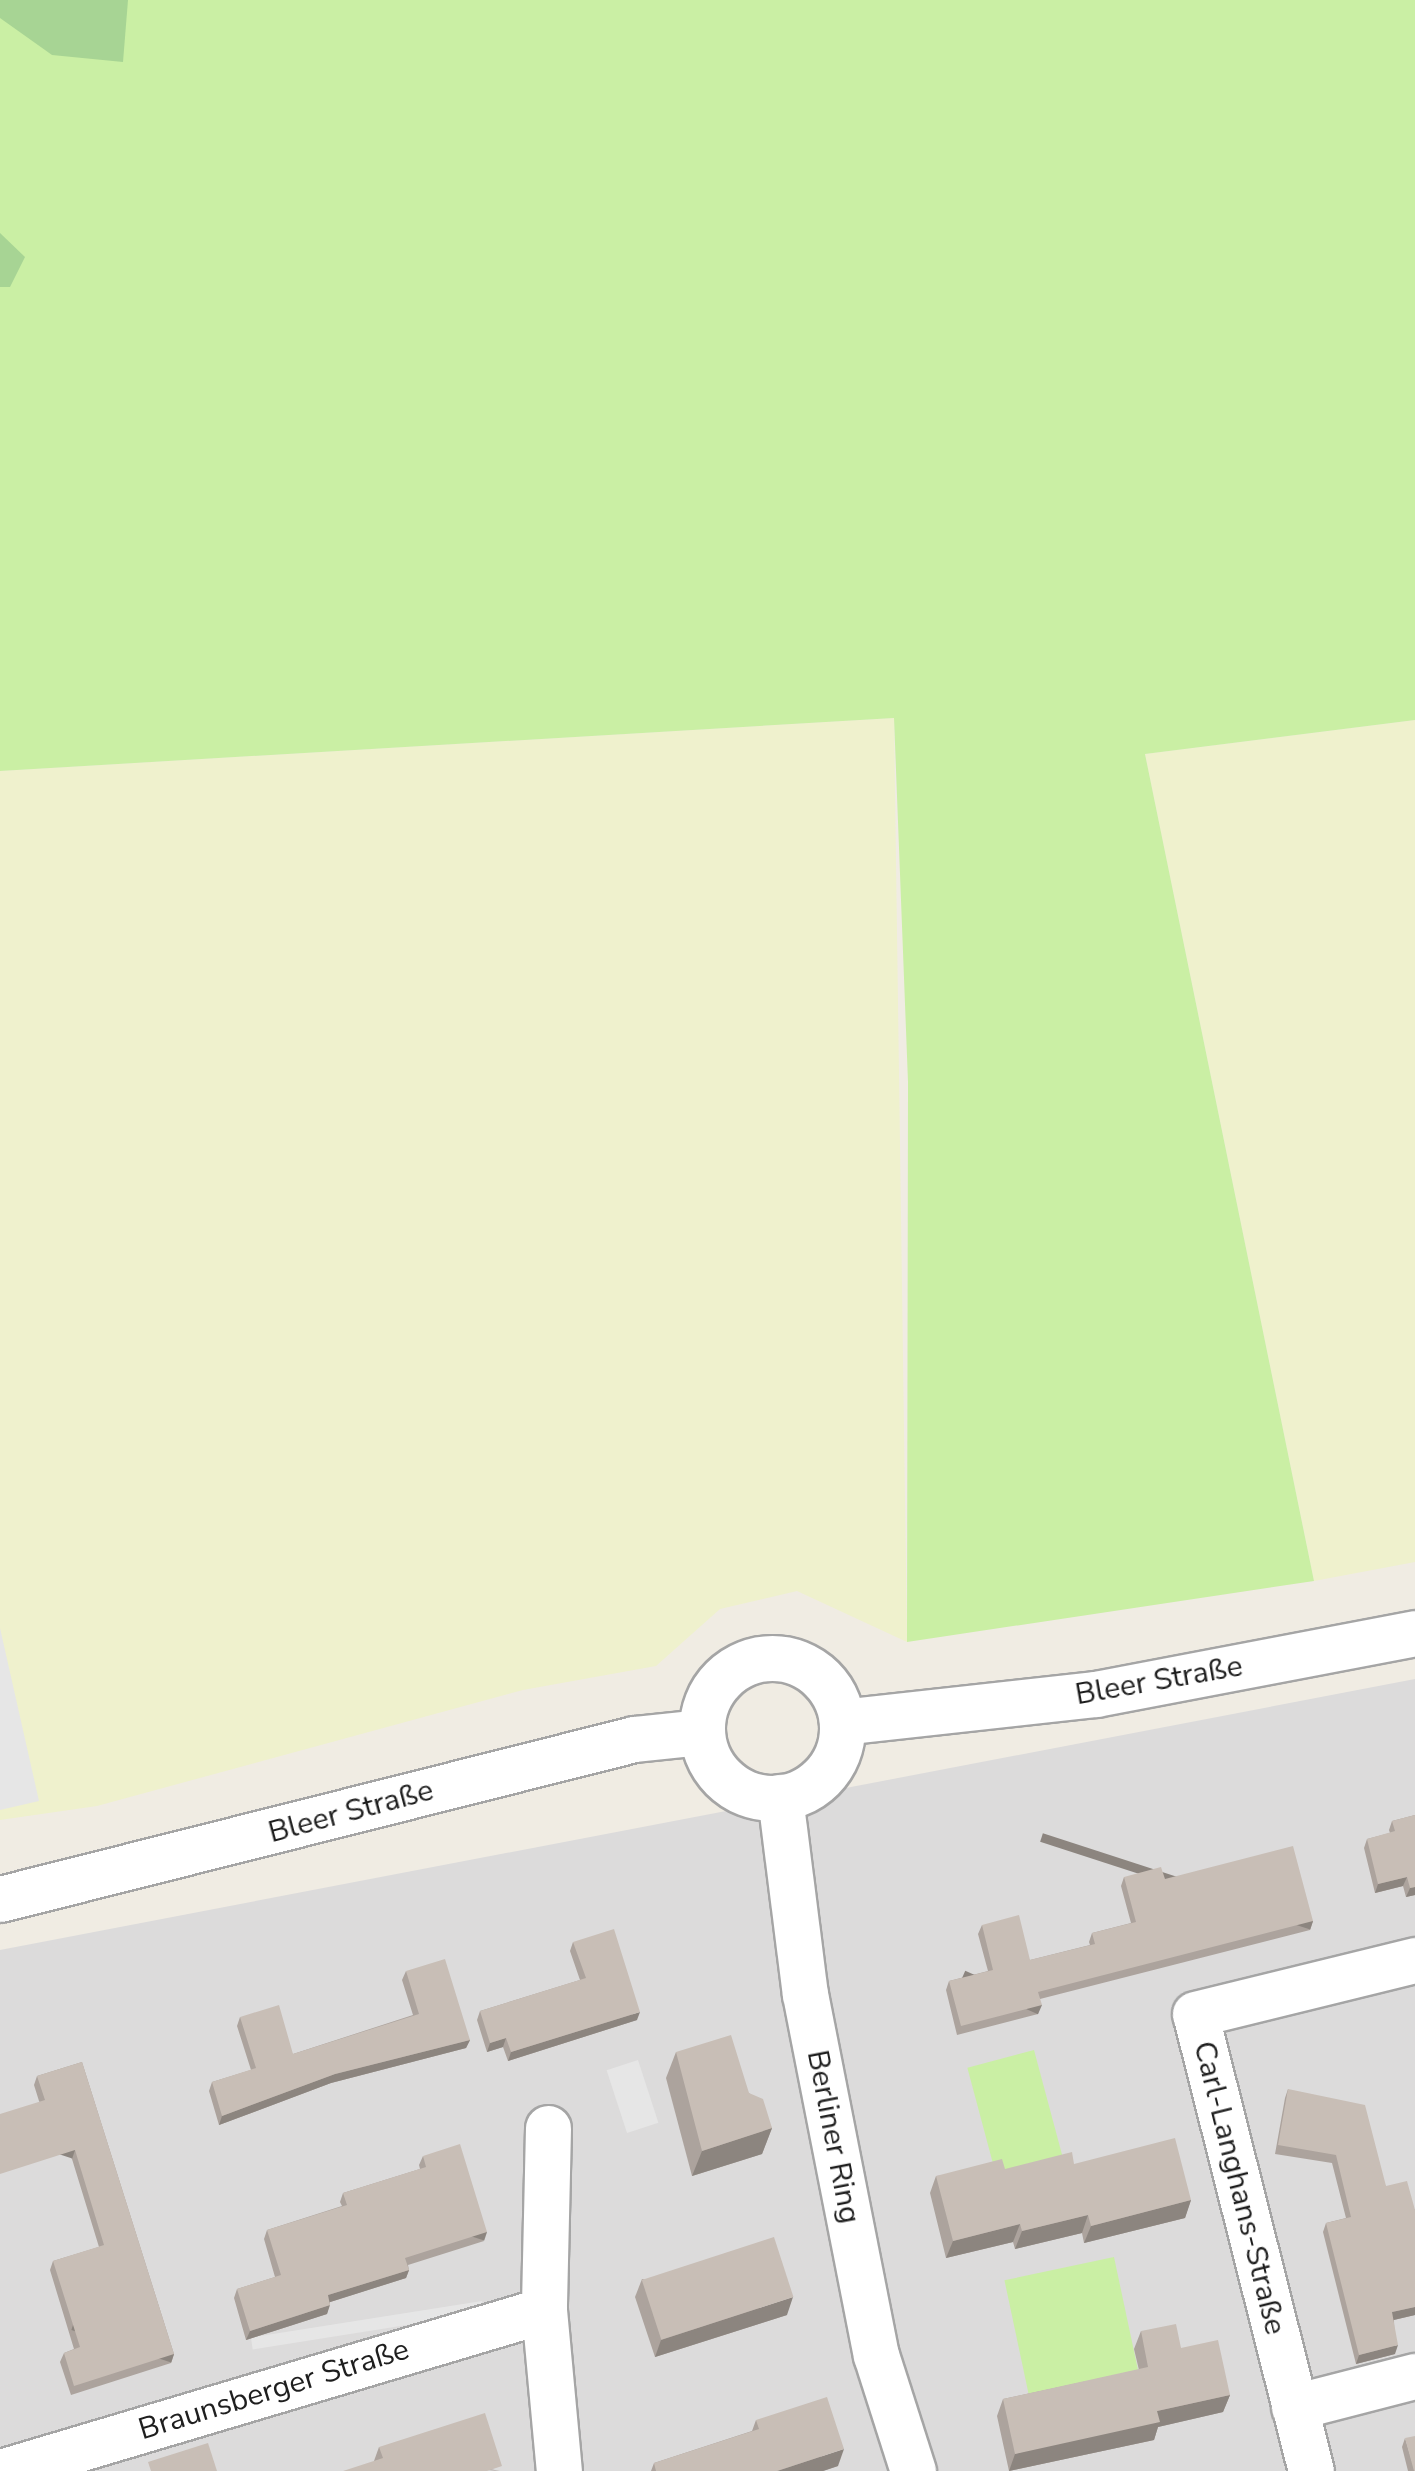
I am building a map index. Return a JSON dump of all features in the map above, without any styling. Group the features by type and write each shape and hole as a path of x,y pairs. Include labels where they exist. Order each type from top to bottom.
{"street":[{"name":"Bleer Straße","path":"842,1722 1096,1694 1415,1633"},
{"path":"778,1658 814,1671 828,1686 842,1722 826,1772 780,1798 748,1794 721,1776 702,1732 711,1694 723,1678 739,1666 778,1658"},
{"name":"Bleer Straße","path":"0,1899 634,1739 702,1732"},
{"name":"Berliner Ring","path":"780,1798 805,1994 876,2355 912,2471"},
{"name":"Carl-Langhans-Straße","path":"1310,2471 1194,2014 1415,1960"},
{"path":"548,2128 544,2310 559,2471"},
{"name":"Braunsberger Straße","path":"4,2471 544,2310"},
{"path":"1294,2408 1415,2376"}],"shaded area":[{"path":"0,1628 39,1801 0,1810"},
{"path":"1415,1679 1415,2471 0,2471 0,1950"},
{"path":"638,2060 658,2123 627,2133 607,2070"},
{"path":"482,2301 484,2313 253,2349 251,2338"}],"green space":[{"path":"0,0 1415,0 1415,720 1145,754 1314,1581 907,1642 908,1082 894,718 0,771"},
{"path":"0,0 128,0 123,62 52,55 0,18"},
{"path":"0,233 25,257 10,287 0,287"},
{"path":"894,718 907,1642 797,1591 720,1609 656,1666 523,1690 97,1806 0,1820 0,771"},
{"path":"1415,720 1415,1562 1314,1581 1145,754"},
{"path":"1034,2050 1066,2170 999,2188 967,2068"},
{"path":"1114,2257 1141,2385 1032,2408 1004,2280"}],"building":[{"path":"1415,1815 1415,1887 1410,1888 1407,1877 1378,1884 1367,1839 1395,1831 1392,1821"},
{"path":"1293,1846 1313,1921 1038,1992 1042,2005 961,2026 949,1981 993,1970 982,1925 1019,1915 1030,1960 1095,1944 1092,1933 1136,1922 1124,1877 1161,1867 1165,1879"},
{"path":"614,1929 640,2012 511,2052 506,2038 490,2043 480,2011 586,1978 573,1942"},
{"path":"445,1959 470,2040 335,2074 222,2116 212,2082 256,2068 240,2017 279,2005 293,2054 419,2014 406,1971"},
{"path":"731,2035 749,2093 763,2099 772,2128 702,2151 676,2052"},
{"path":"82,2062 174,2354 74,2386 64,2353 80,2347 53,2261 104,2245 75,2150 0,2174 0,2114 45,2100 37,2076"},
{"path":"1288,2089 1365,2105 1386,2186 1407,2181 1415,2210 1415,2307 1392,2312 1398,2345 1359,2355 1326,2223 1351,2217 1336,2155 1278,2145"},
{"path":"1175,2138 1191,2200 1091,2226 1088,2215 1022,2231 1020,2224 953,2241 936,2176 1002,2159 1005,2169 1072,2152 1074,2164"},
{"path":"460,2144 487,2232 405,2258 409,2270 328,2295 330,2305 250,2331 237,2289 281,2275 267,2230 347,2205 343,2193 426,2167 423,2156"},
{"path":"774,2237 793,2297 661,2340 642,2280"},
{"path":"1176,2324 1181,2348 1218,2340 1230,2395 1157,2411 1160,2422 1015,2454 1003,2399 1148,2367 1141,2331"},
{"path":"827,2397 844,2449 777,2471 656,2471 654,2463 759,2429 756,2420"},
{"path":"485,2413 502,2466 487,2471 343,2471 383,2458 379,2447"},
{"path":"1415,2436 1415,2471 1414,2471 1405,2438"},
{"path":"208,2443 217,2471 151,2471 148,2462"}]}
